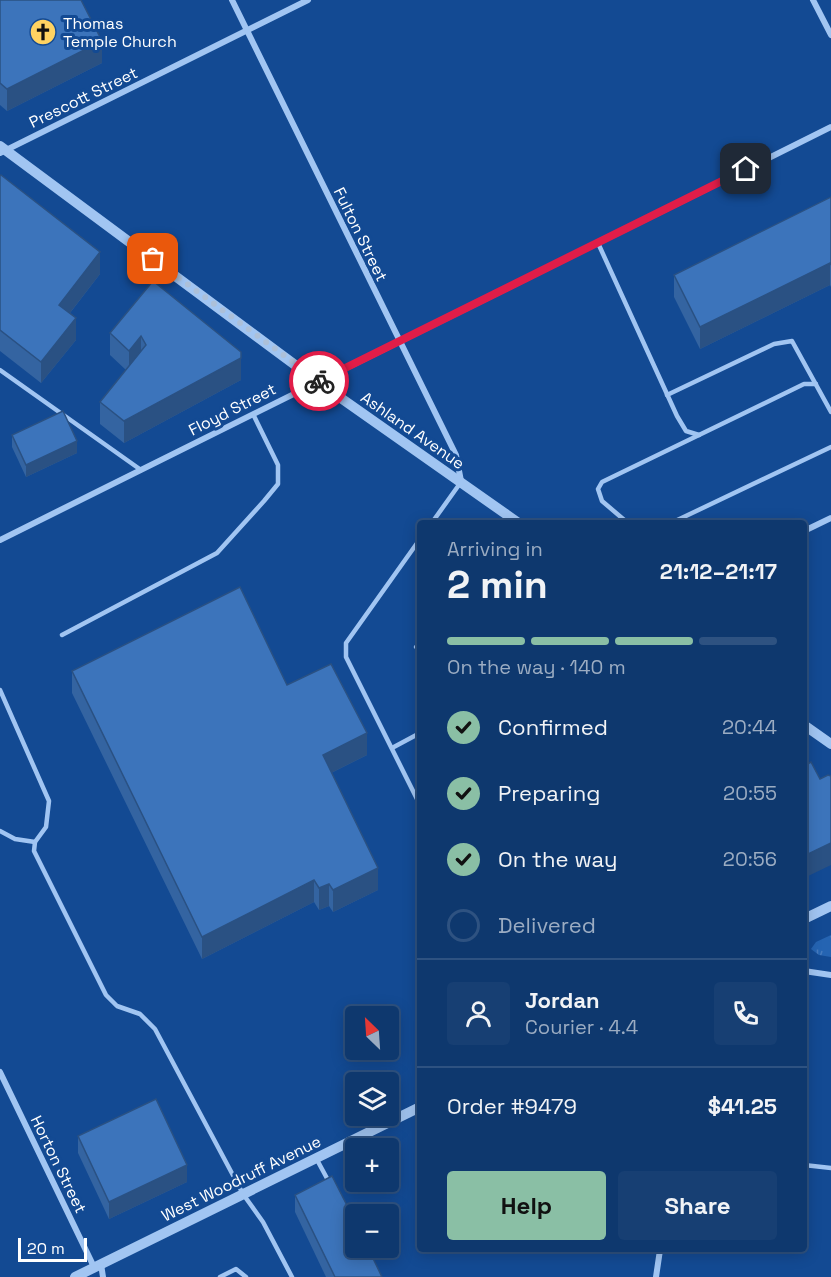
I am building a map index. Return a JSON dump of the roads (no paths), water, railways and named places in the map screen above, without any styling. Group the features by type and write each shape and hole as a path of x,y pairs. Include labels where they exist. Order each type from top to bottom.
{"street":[{"name":"Fulton Street","path":"232,0 456,454 461,482"},
{"name":"Prescott Street","path":"2,150 308,0"},
{"path":"813,0 831,35"},
{"name":"Floyd Street","path":"0,540 831,127"},
{"name":"Ashland Avenue","path":"2,150 318,382 514,520"},
{"path":"807,530 831,518"},
{"path":"807,727 831,744"},
{"path":"807,918 831,906"},
{"path":"807,971 831,975"},
{"name":"Horton Street","path":"0,1072 103,1277"},
{"name":"West Woodruff Avenue","path":"75,1277 417,1111"},
{"path":"656,1277 660,1252"}],"lane":[{"path":"598,243 667,395 686,431 699,435"},
{"path":"667,395 774,344 792,341 831,412"},
{"path":"0,370 141,470"},
{"path":"624,520 602,501 598,489 602,482 804,384 816,384"},
{"path":"62,635 217,553 264,501 278,484 278,465 253,414"},
{"path":"677,520 831,447"},
{"path":"434,520 461,482"},
{"path":"417,549 346,643 346,657 417,799"},
{"path":"0,690 49,801 46,827 35,842 34,852 106,995 117,1006 140,1014 155,1029 243,1194 263,1222 292,1277"},
{"path":"392,748 417,736"},
{"path":"0,831 15,839 35,842"},
{"path":"316,1158 331,1187"},
{"path":"807,1165 831,1168"},
{"path":"220,1277 236,1269 246,1277"}],"place":[{"name":"Thomas Temple Church","path":"43,32"}]}
